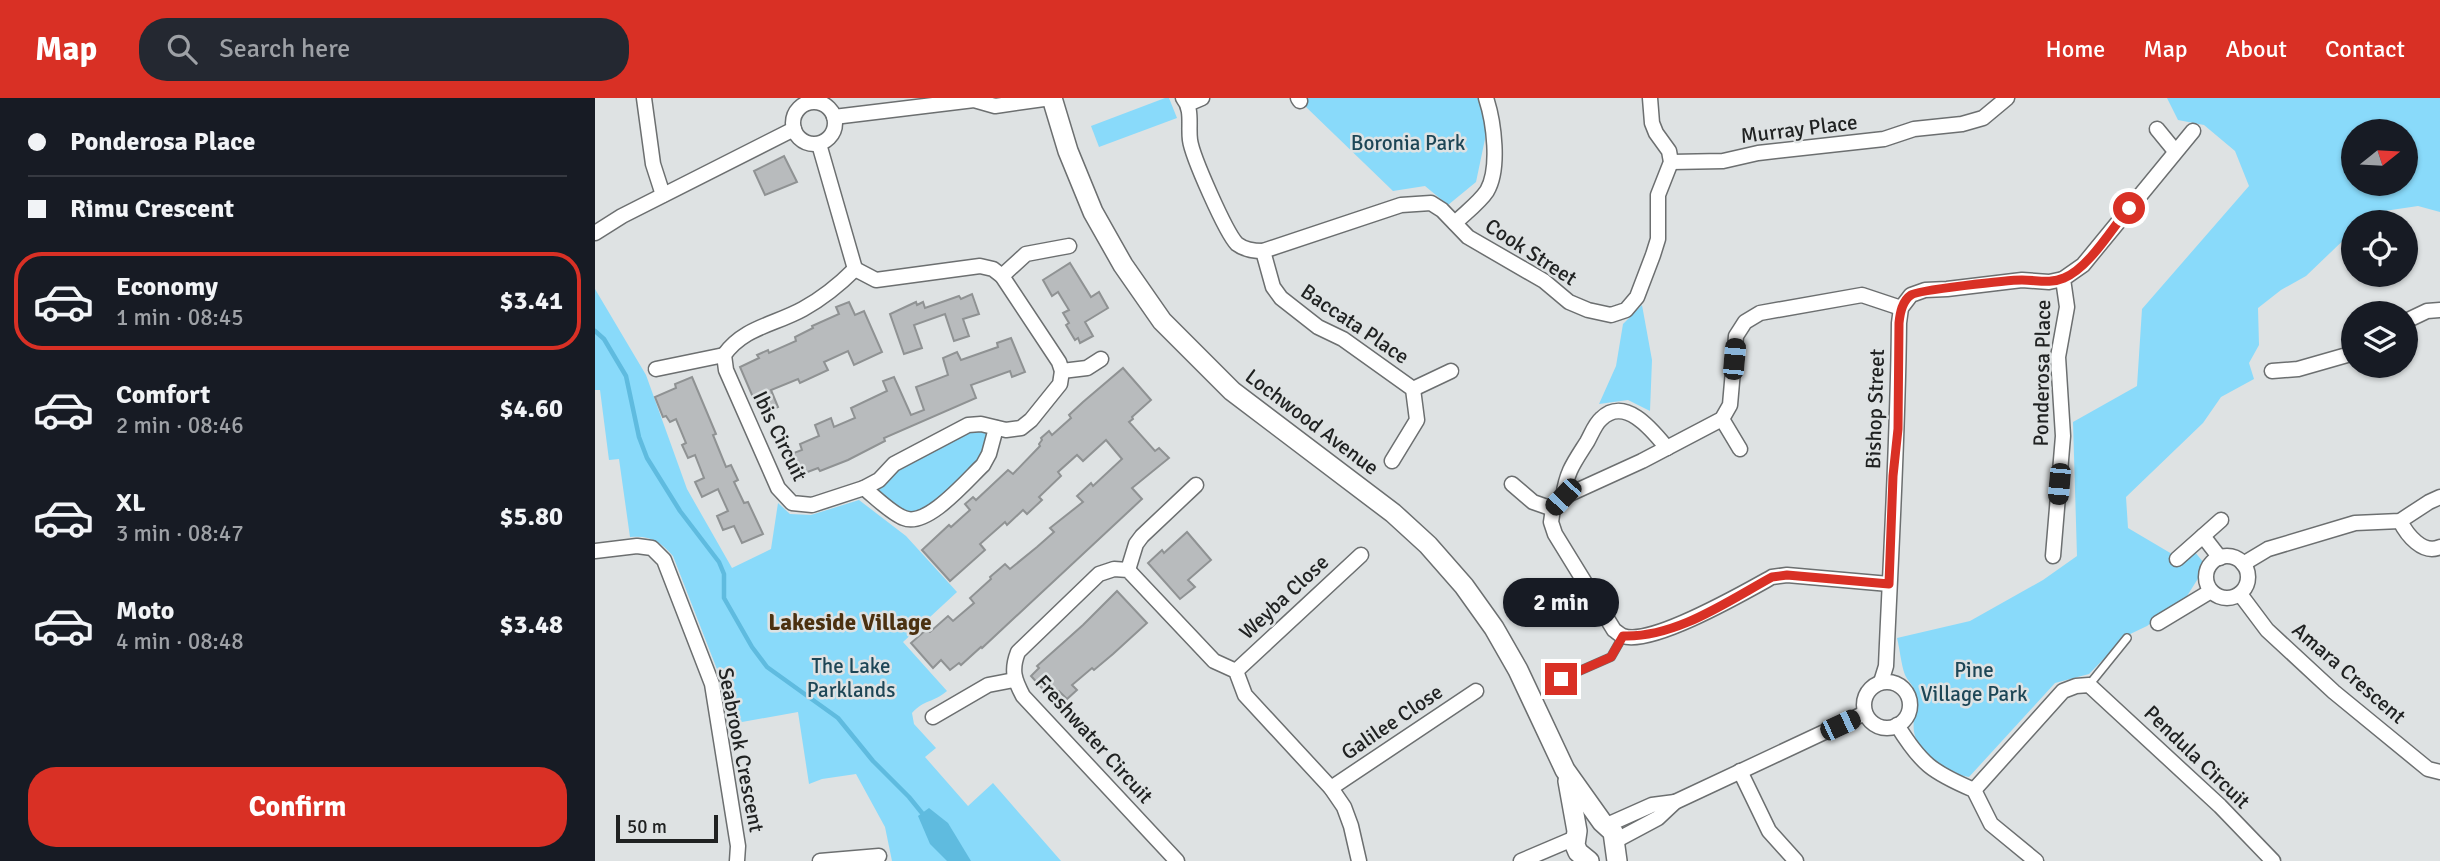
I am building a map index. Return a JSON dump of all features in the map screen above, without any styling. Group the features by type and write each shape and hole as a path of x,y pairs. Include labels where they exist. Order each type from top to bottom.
{"street":[{"path":"645,98 653,164 663,195"},
{"path":"834,117 975,99 995,106 1052,98"},
{"name":"Lochwood Avenue","path":"1052,98 1068,151 1093,212 1123,265 1162,321 1232,391 1275,426 1356,483 1428,545 1464,586 1494,628 1518,670 1566,769 1611,839 1604,859 1587,860 1578,852 1566,769"},
{"path":"1455,223 1486,193 1494,176 1493,118 1486,98"},
{"path":"1650,98 1656,133 1669,151 1671,162"},
{"name":"Murray Place","path":"1671,162 1723,161 1758,153 1884,139 1914,129 1962,124 1983,118 2007,98"},
{"path":"1191,100 1190,142 1225,229 1237,244 1250,251 1262,251"},
{"path":"809,101 825,105 834,117 832,134 819,144 804,142 794,130 796,113 809,101"},
{"path":"2157,129 2175,151"},
{"path":"595,233 622,216 794,130"},
{"name":"Ponderosa Place","path":"2053,556 2063,436 2059,357 2067,307 2063,279 2083,265 2193,131"},
{"path":"819,144 855,269 876,280 980,266 993,269 1002,276 1059,362 1062,371 1087,368 1101,359"},
{"name":"Cook Street","path":"1262,251 1401,205 1431,203 1442,210 1468,237 1544,281 1569,302 1611,315 1626,310 1637,297 1654,255 1658,239 1658,195 1671,162"},
{"path":"1002,276 1026,254 1069,246"},
{"name":"Baccata Place","path":"1262,251 1273,287 1282,298 1318,327 1343,339 1413,389 1417,420 1392,460"},
{"path":"656,369 724,355 733,342 748,332 801,310 834,289 855,269"},
{"path":"1889,584 1787,575 1772,577 1675,627 1634,637 1623,636 1614,630 1555,534 1551,522 1553,509 1563,497 1722,419 1730,405 1736,336 1745,322 1761,313 1862,295 1901,308 1911,295 1925,290 2022,280 2049,282 2063,279"},
{"name":"Bishop Street","path":"1881,682 1886,666 1901,308"},
{"path":"2418,315 2440,310"},
{"name":"Ibis Circuit","path":"724,355 726,370 778,488 792,503 812,505 864,488 879,480 894,464 968,425 981,424 1006,430 1021,428 1031,420 1060,384 1062,371"},
{"path":"2272,371 2298,369 2341,357"},
{"name":"Baccata Place","path":"1413,389 1451,371"},
{"path":"1563,497 1566,475 1600,419 1613,411 1627,412 1647,424 1667,448"},
{"path":"1722,419 1740,449"},
{"path":"864,488 904,519 918,520 930,514 983,465 996,428"},
{"path":"1512,484 1533,502 1553,509"},
{"path":"1196,485 1142,536 1136,544 1128,570 1214,661 1236,671 1245,695 1331,788 1344,807 1359,861"},
{"path":"2243,564 2268,549 2355,523 2400,522 2440,497"},
{"path":"2177,559 2221,520"},
{"path":"2400,522 2407,534 2425,548 2435,550 2440,547"},
{"path":"2203,536 2220,558"},
{"name":"Seabrook Crescent","path":"595,551 637,545 652,548 664,560 712,684 739,861"},
{"name":"Weyba Close","path":"1236,671 1361,555"},
{"path":"2230,556 2243,564 2248,576 2241,594 2225,598 2211,590 2207,572 2214,561 2220,558 2230,556"},
{"name":"Freshwater Circuit","path":"1128,570 1114,569 1099,573 1018,652 1013,665 1014,680 1023,696 1177,861"},
{"path":"2158,623 2211,590"},
{"name":"Amara Crescent","path":"2241,594 2267,630 2334,692 2428,769 2440,772"},
{"path":"933,717 988,685 1014,680"},
{"path":"1881,682 1898,684 1909,697 1908,713 1897,725 1888,728 1879,726 1865,713 1865,698 1874,685 1881,682"},
{"path":"1974,790 2063,691 2089,685"},
{"name":"Pendula Circuit","path":"2089,685 2220,806 2273,861"},
{"name":"Galilee Close","path":"1331,788 1476,691"},
{"path":"1521,861 1576,835 1588,822 1611,839 1652,805 1675,802 1865,713"},
{"path":"1897,725 1915,754 1941,776 1974,790 1991,824 2036,861"},
{"path":"1740,771 1769,831 1796,861"},
{"path":"820,861 879,856"}],"lane":[{"path":"1561,679 1611,657 1623,636"},
{"path":"2089,685 2127,638"}],"green space":[{"path":"1169,98 1177,118 1099,147 1091,126"},
{"name":"Boronia Park","path":"1302,98 1478,98 1485,118 1485,139 1476,182 1448,205 1425,186 1393,191 1306,107"},
{"name":"Pine Village Park","path":"2167,98 2440,98 2440,212 2418,206 2391,210 2341,210 2341,242 2306,276 2281,290 2258,308 2259,345 2249,363 2254,379 2221,397 2203,423 2126,497 2128,528 2172,554 2195,552 2203,562 2199,577 2187,596 2147,626 2126,636 2089,674 2055,683 1969,777 1951,772 1927,757 1917,741 1914,732 1915,694 1902,666 1897,638 1970,621 2043,580 2077,556 2073,422 2137,386 2142,309 2249,186 2235,151 2204,125 2178,120"},
{"name":"The Lake Parklands","path":"595,289 646,375 687,489 732,568 771,549 778,503 790,514 811,515 859,500 906,536 957,592 903,642 947,691 912,713 914,724 936,748 925,757 968,806 993,783 1061,861 892,861 885,827 856,774 822,779 809,784 798,712 731,724 720,677 673,556 654,540 630,537 619,459 609,460 600,390 595,390"},
{"path":"1642,305 1652,360 1650,411 1628,400 1599,404 1616,366 1623,324"},
{"path":"968,425 996,428 989,454 918,520 864,488"}],"shaded area":[{"path":"929,808 948,823 971,861 947,861 930,844 918,816"}],"building":[{"path":"784,156 797,182 765,195 754,171"},
{"path":"1070,263 1091,297 1099,292 1108,308 1085,322 1093,336 1080,343 1078,338 1075,340 1066,325 1069,323 1063,313 1069,310 1058,292 1052,296 1043,280"},
{"path":"972,294 979,314 963,319 969,336 954,341 945,314 914,325 922,348 904,354 890,314 916,302 917,305 923,302 925,308"},
{"path":"849,302 855,315 864,311 882,352 854,365 848,351 824,362 828,370 800,383 798,379 771,390 778,407 763,414 740,367 759,358 757,355 768,350 769,353 796,341 795,337 839,314 836,307"},
{"path":"1011,338 1025,372 1012,377 1010,371 971,385 976,398 884,438 885,441 848,460 792,478 783,457 802,450 800,444 819,436 815,425 831,418 834,427 855,418 851,408 887,391 883,381 894,377 911,415 924,410 916,387 948,375 943,358 957,352 961,360 998,347 997,343"},
{"path":"1123,368 1151,400 1129,422 1155,451 1159,448 1169,458 1132,488 1142,499 982,648 961,665 959,663 950,670 941,660 933,668 911,643 927,629 930,632 948,616 953,621 974,603 970,598 991,579 990,577 1005,564 1010,569 1054,532 1050,528 1083,502 1077,496 1091,483 1093,486 1122,459 1106,440 1083,461 1077,455 1058,472 1061,476 1039,497 1042,500 1027,514 1023,510 1007,525 1005,522 980,544 985,550 950,581 922,550 970,510 965,504 973,497 976,500 1008,470 1013,474 1040,446 1041,438 1049,431 1052,435 1071,418 1069,415"},
{"path":"692,377 716,434 713,435 726,467 731,465 738,480 734,482 744,503 748,502 763,534 742,543 734,526 723,530 717,516 728,511 718,489 702,497 695,482 704,478 695,455 688,458 682,445 686,443 676,419 670,422 666,416 663,417 655,397"},
{"path":"1187,532 1211,560 1188,580 1195,587 1180,599 1148,563 1162,550 1164,553"},
{"path":"1117,591 1147,623 1094,670 1092,668 1072,685 1077,690 1067,699 1059,691 1051,698 1031,676 1039,668 1037,666"}],"waterway":[{"path":"595,331 604,339 626,376 639,437 647,458 680,511 719,562 724,574 724,598 752,647 767,667 838,718 873,761 922,813"}],"district":[{"name":"Lakeside Village","path":"850,622"}],"route":[{"path":"1561,679 1611,657 1623,636 1634,637 1675,627 1772,577 1787,575 1889,584 1893,476 1898,429 1901,308 1911,295 1925,290 2022,280 2049,282 2063,279 2083,265 2129,208"}]}
